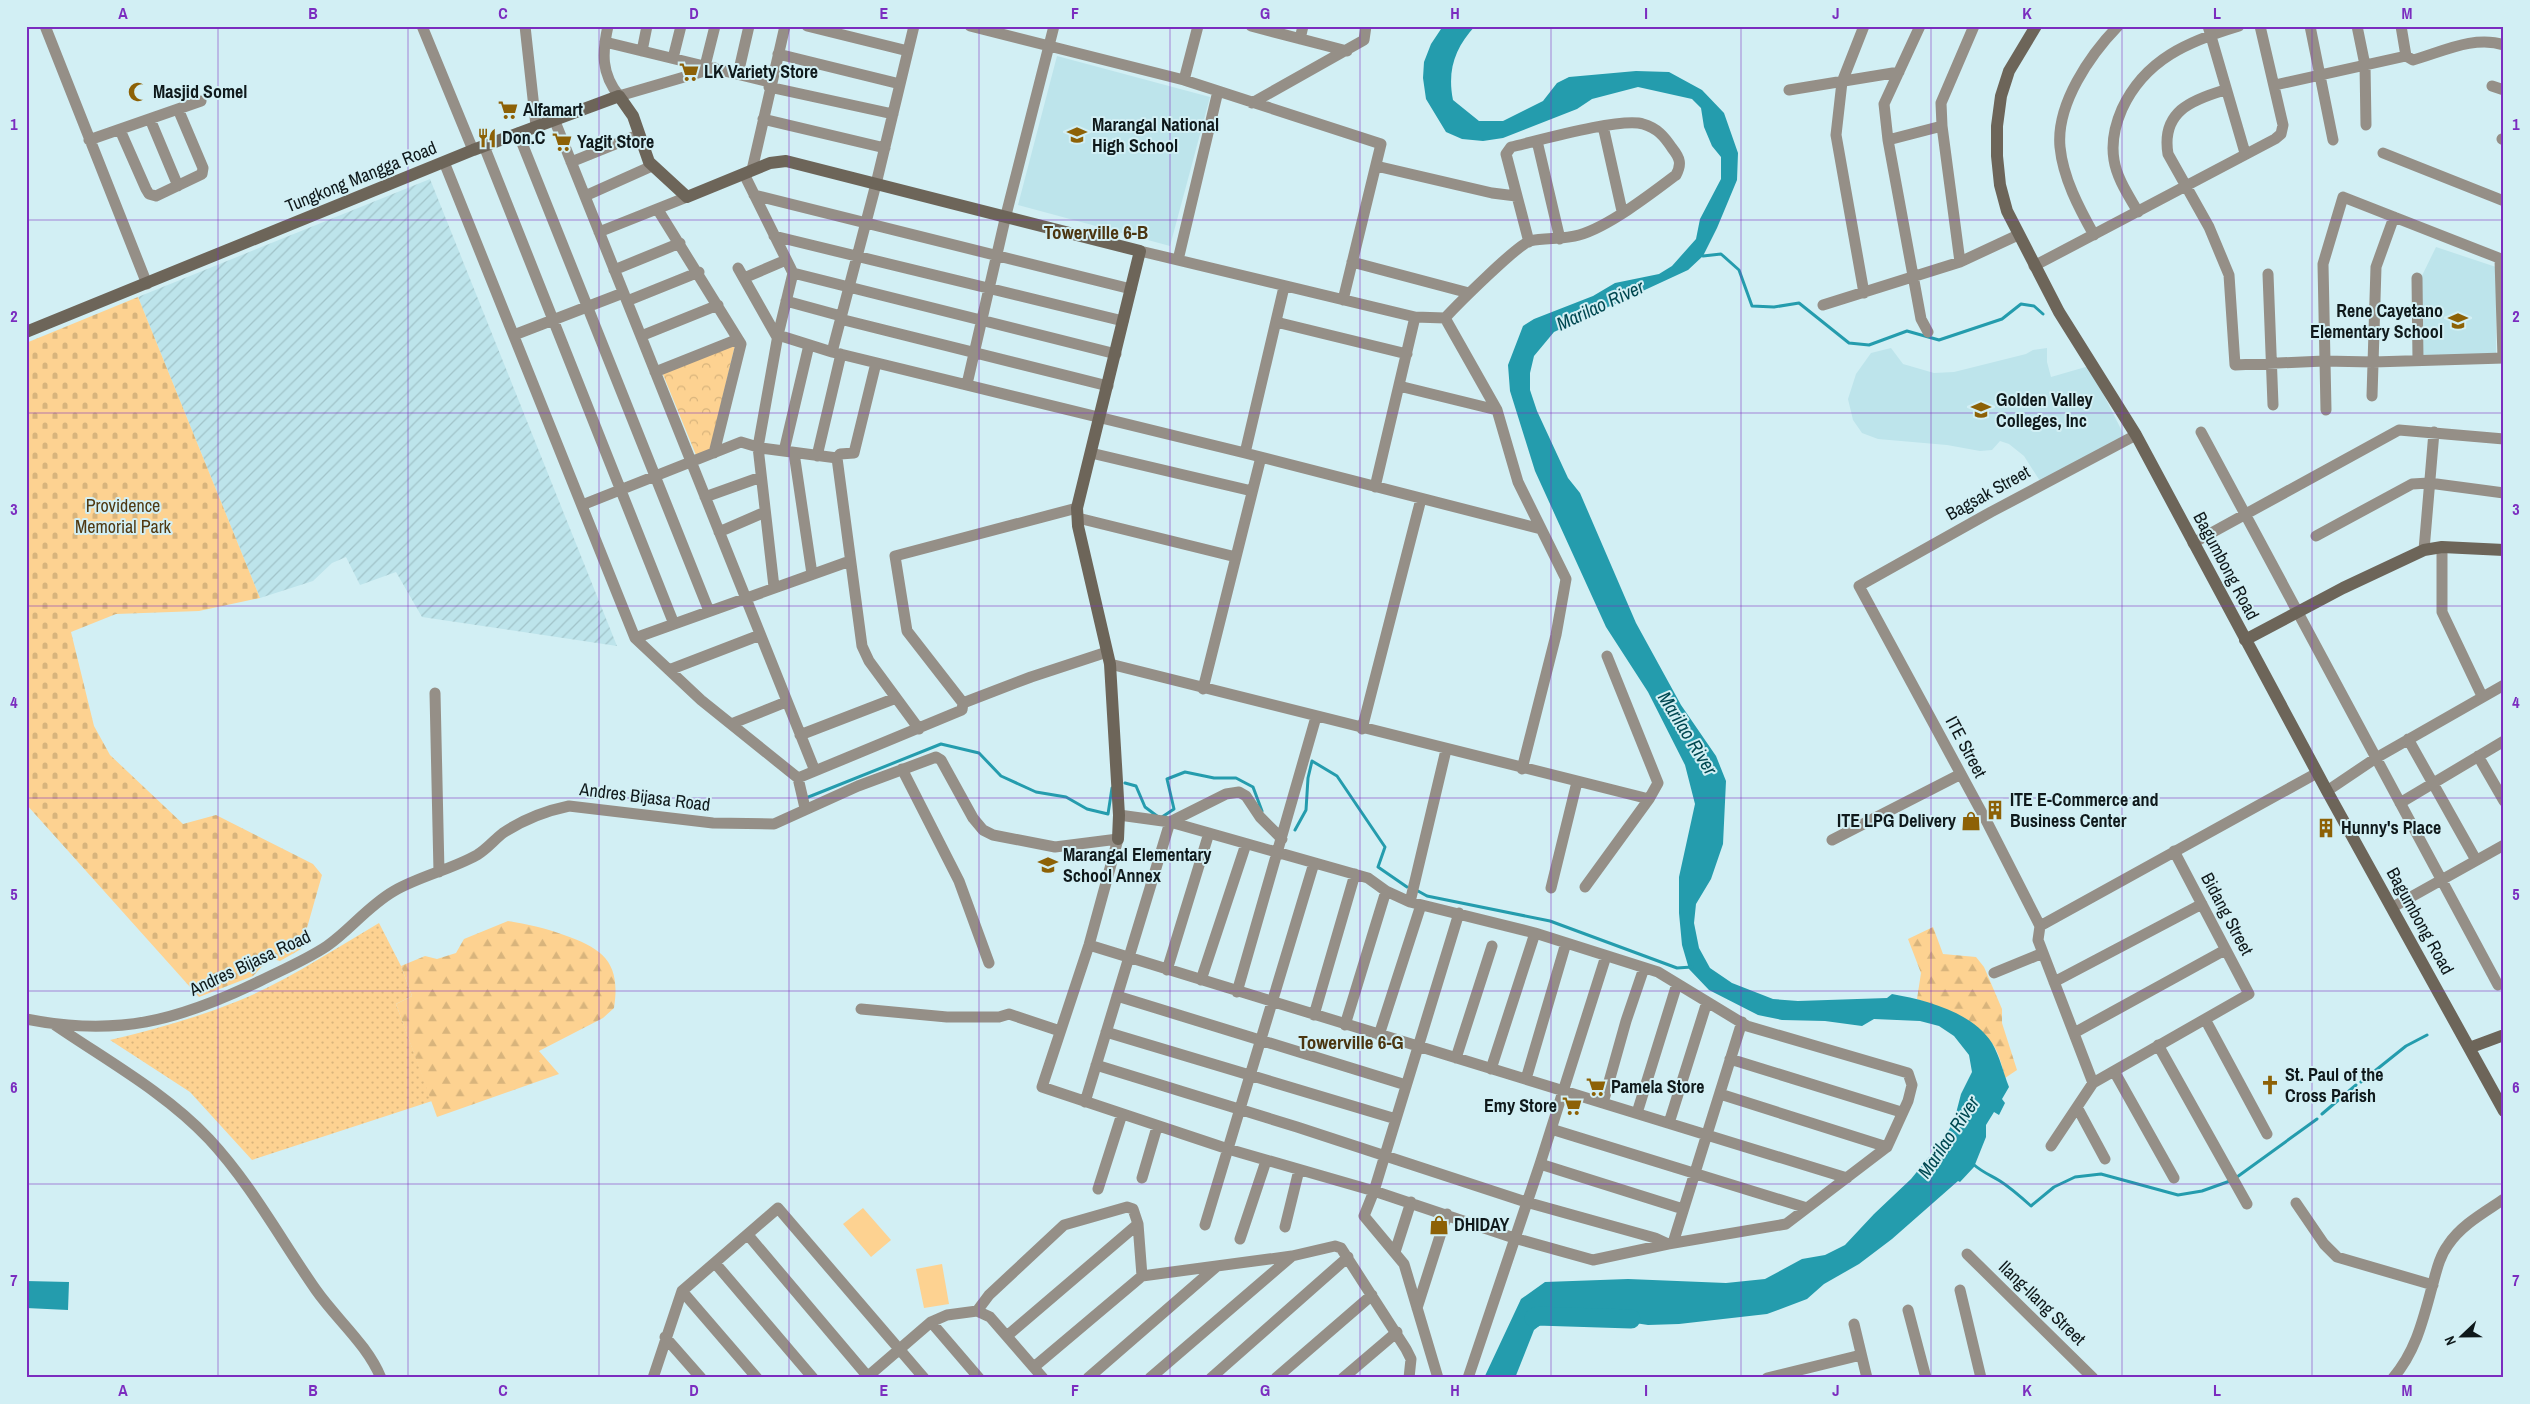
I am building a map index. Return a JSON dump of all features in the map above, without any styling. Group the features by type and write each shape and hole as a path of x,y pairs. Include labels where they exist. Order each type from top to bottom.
{"street":[{"path":"45,26 88,140 147,284"},
{"path":"422,26 554,319 674,624"},
{"path":"525,26 536,126"},
{"path":"608,26 603,60 610,85 632,116 644,152 652,166 687,198"},
{"path":"642,50 647,26"},
{"path":"673,58 681,26"},
{"path":"710,67 715,26"},
{"path":"738,74 749,26"},
{"path":"774,587 758,447 777,336 793,273 754,195 748,172 763,119 785,26"},
{"path":"807,26 908,51"},
{"path":"816,456 837,353 841,317 876,184 914,26"},
{"path":"970,26 1184,80 1381,144 1343,300"},
{"path":"967,384 996,256 1054,26"},
{"path":"1184,80 1198,26"},
{"path":"1251,26 1347,52"},
{"path":"1300,39 1303,26"},
{"path":"1252,103 1347,52 1364,40 1366,26"},
{"path":"1864,26 1842,82 1836,135 1864,293"},
{"path":"1920,26 1884,104 1888,140 1921,319 1928,332"},
{"path":"1960,262 1942,126 1941,103 1974,26"},
{"name":"Bagumbong Road","path":"2036,26 2008,71 2001,96 1997,126 2000,185 2007,211 2034,266 2082,351 2136,435 2317,773 2393,907 2469,1048 2502,1103"},
{"path":"2094,236 2068,179 2060,146 2062,120 2084,68 2118,26"},
{"path":"2138,212 2120,179 2114,162 2112,146 2119,115 2128,96 2153,66 2168,54 2208,31 2239,26"},
{"path":"2034,266 2094,236 2245,153 2275,139 2281,134 2283,125 2260,26"},
{"path":"2310,26 2322,75 2333,140"},
{"path":"2357,26 2365,65 2366,125"},
{"path":"2401,26 2406,56"},
{"path":"2208,31 2245,153"},
{"path":"2275,85 2406,56 2413,60 2478,42 2489,41 2504,45"},
{"path":"605,42 893,114"},
{"path":"778,54 900,84"},
{"name":"Tungkong Mangga Road","path":"26,332 478,148 618,96 710,67"},
{"path":"1789,90 1899,72"},
{"path":"2492,86 2504,90"},
{"path":"2225,90 2200,97 2177,113 2169,128 2166,141 2168,154 2209,227 2229,275 2234,365 2324,361 2372,362 2503,358 2502,260 2343,196 2323,264 2324,361 2326,410"},
{"path":"1178,260 1218,91"},
{"path":"88,140 201,101"},
{"path":"120,130 149,194 156,196 202,174 203,168 178,109"},
{"path":"150,119 178,186"},
{"path":"763,119 885,148"},
{"path":"554,120 815,771"},
{"path":"599,232 658,210 770,163 786,161 1006,215 1284,287 1415,317 1445,318 1469,293 1529,242 1580,235 1622,211 1676,175 1681,167 1680,159 1660,131 1642,123 1621,123 1603,126 1511,147 1506,154 1529,242"},
{"path":"1603,126 1622,211"},
{"path":"1888,140 1942,126"},
{"path":"518,133 709,611"},
{"path":"571,162 638,135"},
{"path":"1537,141 1560,239"},
{"path":"2383,153 2504,201"},
{"path":"444,162 635,638 731,724 798,778 805,808"},
{"path":"585,196 652,166"},
{"path":"1376,166 1492,193 1516,196"},
{"path":"754,195 1131,289"},
{"path":"658,210 699,272 741,344 714,453"},
{"path":"2372,396 2376,267 2394,217"},
{"path":"1823,305 1960,262 2018,235"},
{"path":"774,236 1124,321"},
{"path":"614,270 680,243"},
{"path":"1119,815 1170,822 1355,874 1368,878 1386,891 1415,904 1535,933 1658,972 1742,1022 1908,1073 1912,1085 1908,1101 1901,1112 1887,1147 1786,1224 1670,1244 1593,1260 1514,1238 1374,1190 1266,1161 1157,1127 1042,1087 1089,945 1118,839 1119,815 1109,658 1077,513 1140,251"},
{"path":"786,260 741,273 777,336 876,363 1245,453 1541,529"},
{"path":"1352,262 1469,293"},
{"path":"514,335 588,306 625,297 699,272"},
{"path":"793,273 1116,354"},
{"path":"2268,274 2273,405"},
{"path":"2417,278 2418,360"},
{"path":"1245,453 1284,287"},
{"path":"786,301 974,353 1108,386"},
{"path":"641,336 718,305"},
{"path":"1375,487 1415,317"},
{"path":"1445,318 1498,410 1518,482 1566,579 1556,635 1522,769"},
{"path":"1276,322 1406,354"},
{"path":"655,372 738,338"},
{"path":"809,345 789,452 812,574"},
{"path":"837,458 840,454 854,453 876,363"},
{"path":"1399,386 1498,410"},
{"path":"2193,542 2399,430 2504,439"},
{"path":"2201,432 2498,985"},
{"path":"2424,550 2434,432"},
{"name":"Bagsak Street","path":"1859,586 1990,512 2136,435"},
{"path":"582,505 741,442 758,447 837,458"},
{"path":"1091,453 1252,491"},
{"path":"1203,689 1261,457"},
{"path":"837,458 862,646 869,660 919,729"},
{"path":"705,497 761,477"},
{"path":"2316,536 2412,484 2429,483 2504,493"},
{"path":"1362,729 1421,499"},
{"path":"719,532 765,512"},
{"path":"798,778 962,710 963,703 907,631 895,556 1077,513 1236,558"},
{"path":"2442,547 2442,612 2482,696"},
{"path":"2246,640 2424,550 2442,547 2504,550"},
{"path":"635,638 850,561"},
{"name":"ITE Street","path":"1859,586 1961,774 2040,926"},
{"path":"670,670 760,635"},
{"path":"1585,886 1649,799 1658,783 1607,656"},
{"path":"963,703 1109,658 1203,689 1649,799"},
{"path":"2327,791 2376,758 2501,686 2504,698"},
{"path":"435,693 438,872"},
{"path":"800,736 896,698"},
{"path":"731,724 786,702"},
{"path":"1238,992 1316,718"},
{"path":"2408,739 2476,860"},
{"path":"2400,802 2504,741"},
{"path":"1379,1035 1415,904 1446,750"},
{"path":"2478,756 2504,801"},
{"name":"Andres Bijasa Road","path":"26,1019 53,1024 109,1026 152,1022 169,1018 234,994 309,957 328,945 374,904 394,891 479,853 520,822 546,810 569,806 636,815 753,825 774,824 791,818 805,808 936,757 940,760 973,818 983,830 993,835 1055,847 1118,839"},
{"path":"902,769 959,882 989,963"},
{"path":"2093,1083 2043,953 2037,935 2040,926 2317,773"},
{"path":"1832,840 1961,774"},
{"path":"1551,888 1577,782"},
{"path":"1085,1102 1170,822 1235,791 1246,796 1260,817 1282,839"},
{"path":"1167,970 1209,833"},
{"path":"1201,980 1246,844"},
{"path":"2393,907 2504,845"},
{"name":"Bidang Street","path":"2174,851 2249,994 2205,1018"},
{"path":"1205,1225 1314,863"},
{"path":"1314,1015 1355,874"},
{"path":"1345,1025 1386,891"},
{"path":"2054,982 2202,904"},
{"path":"1438,1378 1404,1264 1364,1216 1385,1157 1458,913"},
{"path":"1491,1069 1535,933"},
{"path":"1526,1079 1566,943"},
{"path":"1089,945 1847,1178"},
{"path":"1456,1058 1492,946"},
{"path":"2074,1033 2226,950"},
{"path":"1994,973 2043,953"},
{"path":"1468,1378 1540,1164 1606,956"},
{"path":"1603,1103 1626,1022 1644,968"},
{"path":"1637,1113 1677,984"},
{"path":"1117,996 1406,1085"},
{"path":"1669,1123 1708,1002"},
{"path":"861,1009 947,1017 1000,1017 1009,1014 1060,1031"},
{"path":"2051,1146 2093,1083 2205,1018 2267,1134"},
{"path":"1670,1244 1683,1209 1742,1022"},
{"path":"53,1024 144,1086 208,1138 250,1191 328,1306 372,1360 381,1378"},
{"path":"1106,1032 1250,1074 1396,1120"},
{"path":"2469,1048 2504,1034"},
{"path":"2158,1045 2247,1204"},
{"path":"1730,1060 1901,1112"},
{"path":"1096,1065 1240,1109 1526,1202 1655,1238 1670,1244"},
{"path":"2114,1071 2174,1178"},
{"path":"1720,1094 1887,1147"},
{"path":"2077,1107 2105,1159"},
{"path":"1098,1189 1122,1114"},
{"path":"1142,1178 1157,1127"},
{"path":"1551,1128 1694,1175 1807,1208"},
{"path":"1240,1240 1266,1161"},
{"path":"1540,1164 1683,1209"},
{"path":"1285,1227 1299,1170"},
{"path":"2393,1378 2412,1352 2441,1257 2449,1243 2466,1226 2504,1199"},
{"path":"1395,1252 1410,1202"},
{"path":"2296,1203 2324,1244 2337,1257 2433,1285"},
{"path":"977,1311 989,1295 1064,1226 1127,1206 1133,1209 1138,1224 1142,1276"},
{"path":"653,1378 665,1337 682,1291 778,1208 924,1378"},
{"path":"1417,1308 1447,1214"},
{"path":"1007,1336 1138,1224"},
{"path":"748,1235 868,1377 898,1348 931,1322 947,1315 977,1311 990,1317 1043,1378"},
{"path":"1034,1367 1142,1276 1292,1256 1335,1246 1341,1248 1348,1257 1397,1332 1411,1359 1407,1376"},
{"name":"Ilang-Ilang Street","path":"1967,1254 2093,1378"},
{"path":"1150,1378 1292,1256"},
{"path":"1211,1378 1348,1257"},
{"path":"715,1263 813,1378"},
{"path":"1088,1378 1217,1266"},
{"path":"1960,1290 1981,1378"},
{"path":"682,1291 757,1378"},
{"path":"1276,1378 1372,1295"},
{"path":"1908,1310 1926,1378"},
{"path":"931,1322 979,1378"},
{"path":"1854,1324 1867,1378"},
{"path":"1343,1378 1397,1332"},
{"path":"665,1337 701,1378"},
{"path":"1768,1378 1861,1355"}],"shaded area":[{"path":"1057,56 1210,97 1170,246 1018,205"},
{"path":"430,179 617,646 422,617 396,572 360,585 346,557 332,563 313,581 260,598 138,297"},
{"name":"Rene Cayetano Elementary School","path":"2436,247 2496,267 2496,355 2423,357 2416,288"},
{"name":"Golden Valley Colleges, Inc","path":"1891,348 1903,364 1934,373 1954,372 2026,354 2033,350 2047,348 2047,362 2051,377 2089,366 2125,437 2040,481 2024,456 2009,444 2000,441 1992,450 1980,451 1947,445 1878,439 1862,433 1853,420 1848,399 1856,374 1871,353"}],"green space":[{"name":"Providence Memorial Park","path":"138,297 260,598 199,611 116,614 71,632 94,726 110,755 183,824 216,815 313,864 322,875 301,949 280,961 270,958 253,976 199,997 26,804 26,343"},
{"path":"736,341 710,450 696,455 662,372"},
{"path":"508,921 536,926 578,940 599,952 607,960 615,980 614,1008 603,1018 539,1051 559,1074 437,1117 396,1004 412,996 401,966 425,956 437,959 456,953 464,939"},
{"path":"379,923 401,966 412,996 396,1004 432,1101 252,1160 190,1092 110,1040 174,1023 238,1001 292,975"},
{"path":"1933,927 1943,954 1976,957 1984,967 2002,1009 2002,1023 2017,1070 2005,1078 1998,1054 1991,1042 1956,1018 1917,999 1921,973 1908,939"},
{"path":"863,1208 891,1240 871,1257 843,1224"},
{"path":"942,1264 949,1304 924,1308 916,1269"}],"water":[{"path":"1443,26 1475,26 1462,43 1454,60 1451,89 1453,100 1479,121 1503,121 1543,101 1557,83 1569,77 1636,71 1669,72 1702,90 1724,113 1738,153 1737,180 1703,256 1688,270 1554,332 1534,356 1530,373 1530,390 1537,411 1568,478 1580,493 1636,623 1681,705 1716,756 1726,781 1723,844 1711,879 1696,904 1694,923 1699,948 1710,968 1732,983 1773,999 1798,1001 1887,998 1892,994 1933,1004 1961,1015 1983,1032 1992,1043 2009,1087 2002,1099 2005,1103 1999,1115 1994,1112 1986,1125 1986,1137 1974,1167 1960,1182 1958,1181 1892,1239 1859,1264 1824,1284 1807,1299 1767,1314 1679,1324 1648,1325 1570,1313 1548,1319 1534,1330 1515,1378 1484,1378 1521,1299 1545,1282 1628,1279 1726,1283 1765,1279 1802,1259 1825,1255 1845,1245 1911,1179 1943,1140 1954,1121 1961,1094 1972,1072 1969,1055 1954,1036 1939,1026 1920,1021 1874,1019 1862,1026 1825,1021 1782,1020 1758,1015 1709,990 1689,969 1682,945 1679,913 1679,877 1695,804 1685,765 1648,692 1606,627 1535,471 1510,391 1508,365 1523,326 1534,319 1593,296 1615,283 1659,274 1672,266 1696,239 1700,219 1721,179 1721,157 1712,146 1704,127 1701,108 1692,99 1638,87 1592,99 1577,109 1503,138 1483,141 1462,139 1446,132 1426,99 1423,78 1424,62 1431,44"},
{"path":"26,1281 69,1282 68,1310 26,1308"}],"waterway":[{"path":"1703,256 1721,254 1739,270 1752,306 1774,307 1799,303 1849,343 1869,345 1907,331 1939,340 2002,319 2021,304 2034,306 2043,314"},
{"path":"806,798 941,744 979,753 1001,776 1036,792 1066,797 1087,809 1108,814 1112,788"},
{"path":"1295,830 1306,810 1308,778 1312,761 1337,776 1385,847 1378,867 1407,887"},
{"path":"1162,817 1174,809 1167,779 1185,772 1214,778 1236,778 1253,787 1262,811"},
{"path":"1125,783 1136,786 1145,807 1157,816"},
{"path":"1418,891 1427,896 1550,921 1677,968 1692,967"},
{"path":"2361,1082 2406,1046 2427,1035"},
{"path":"2322,1114 2356,1085"},
{"path":"2237,1177 2317,1119"},
{"path":"1973,1164 2000,1181 2031,1206 2054,1187 2075,1177 2101,1174 2178,1195 2202,1191 2230,1181"},
{"name":"Marilao River","path":"1534,1318 1537,1316 1631,1319"}],"place":[{"name":"LK Variety Store","path":"689,72"},
{"name":"Masjid Somel","path":"138,92"},
{"name":"Alfamart","path":"508,110"},
{"name":"Marangal National High School","path":"1077,135"},
{"name":"Don.C","path":"487,138"},
{"name":"Yagit Store","path":"562,142"},
{"name":"Rene Cayetano Elementary School","path":"2458,321"},
{"name":"Golden Valley Colleges, Inc","path":"1981,410"},
{"name":"ITE E-Commerce and Business Center","path":"1995,810"},
{"name":"ITE LPG Delivery","path":"1971,821"},
{"name":"Hunny's Place","path":"2326,828"},
{"name":"Marangal Elementary School Annex","path":"1048,865"},
{"name":"St. Paul of the Cross Parish","path":"2270,1085"},
{"name":"Pamela Store","path":"1596,1087"},
{"name":"Emy Store","path":"1572,1106"},
{"name":"DHIDAY","path":"1439,1225"}],"district":[{"name":"Towerville 6-B","path":"1096,232"},
{"name":"Towerville 6-G","path":"1351,1042"}]}
